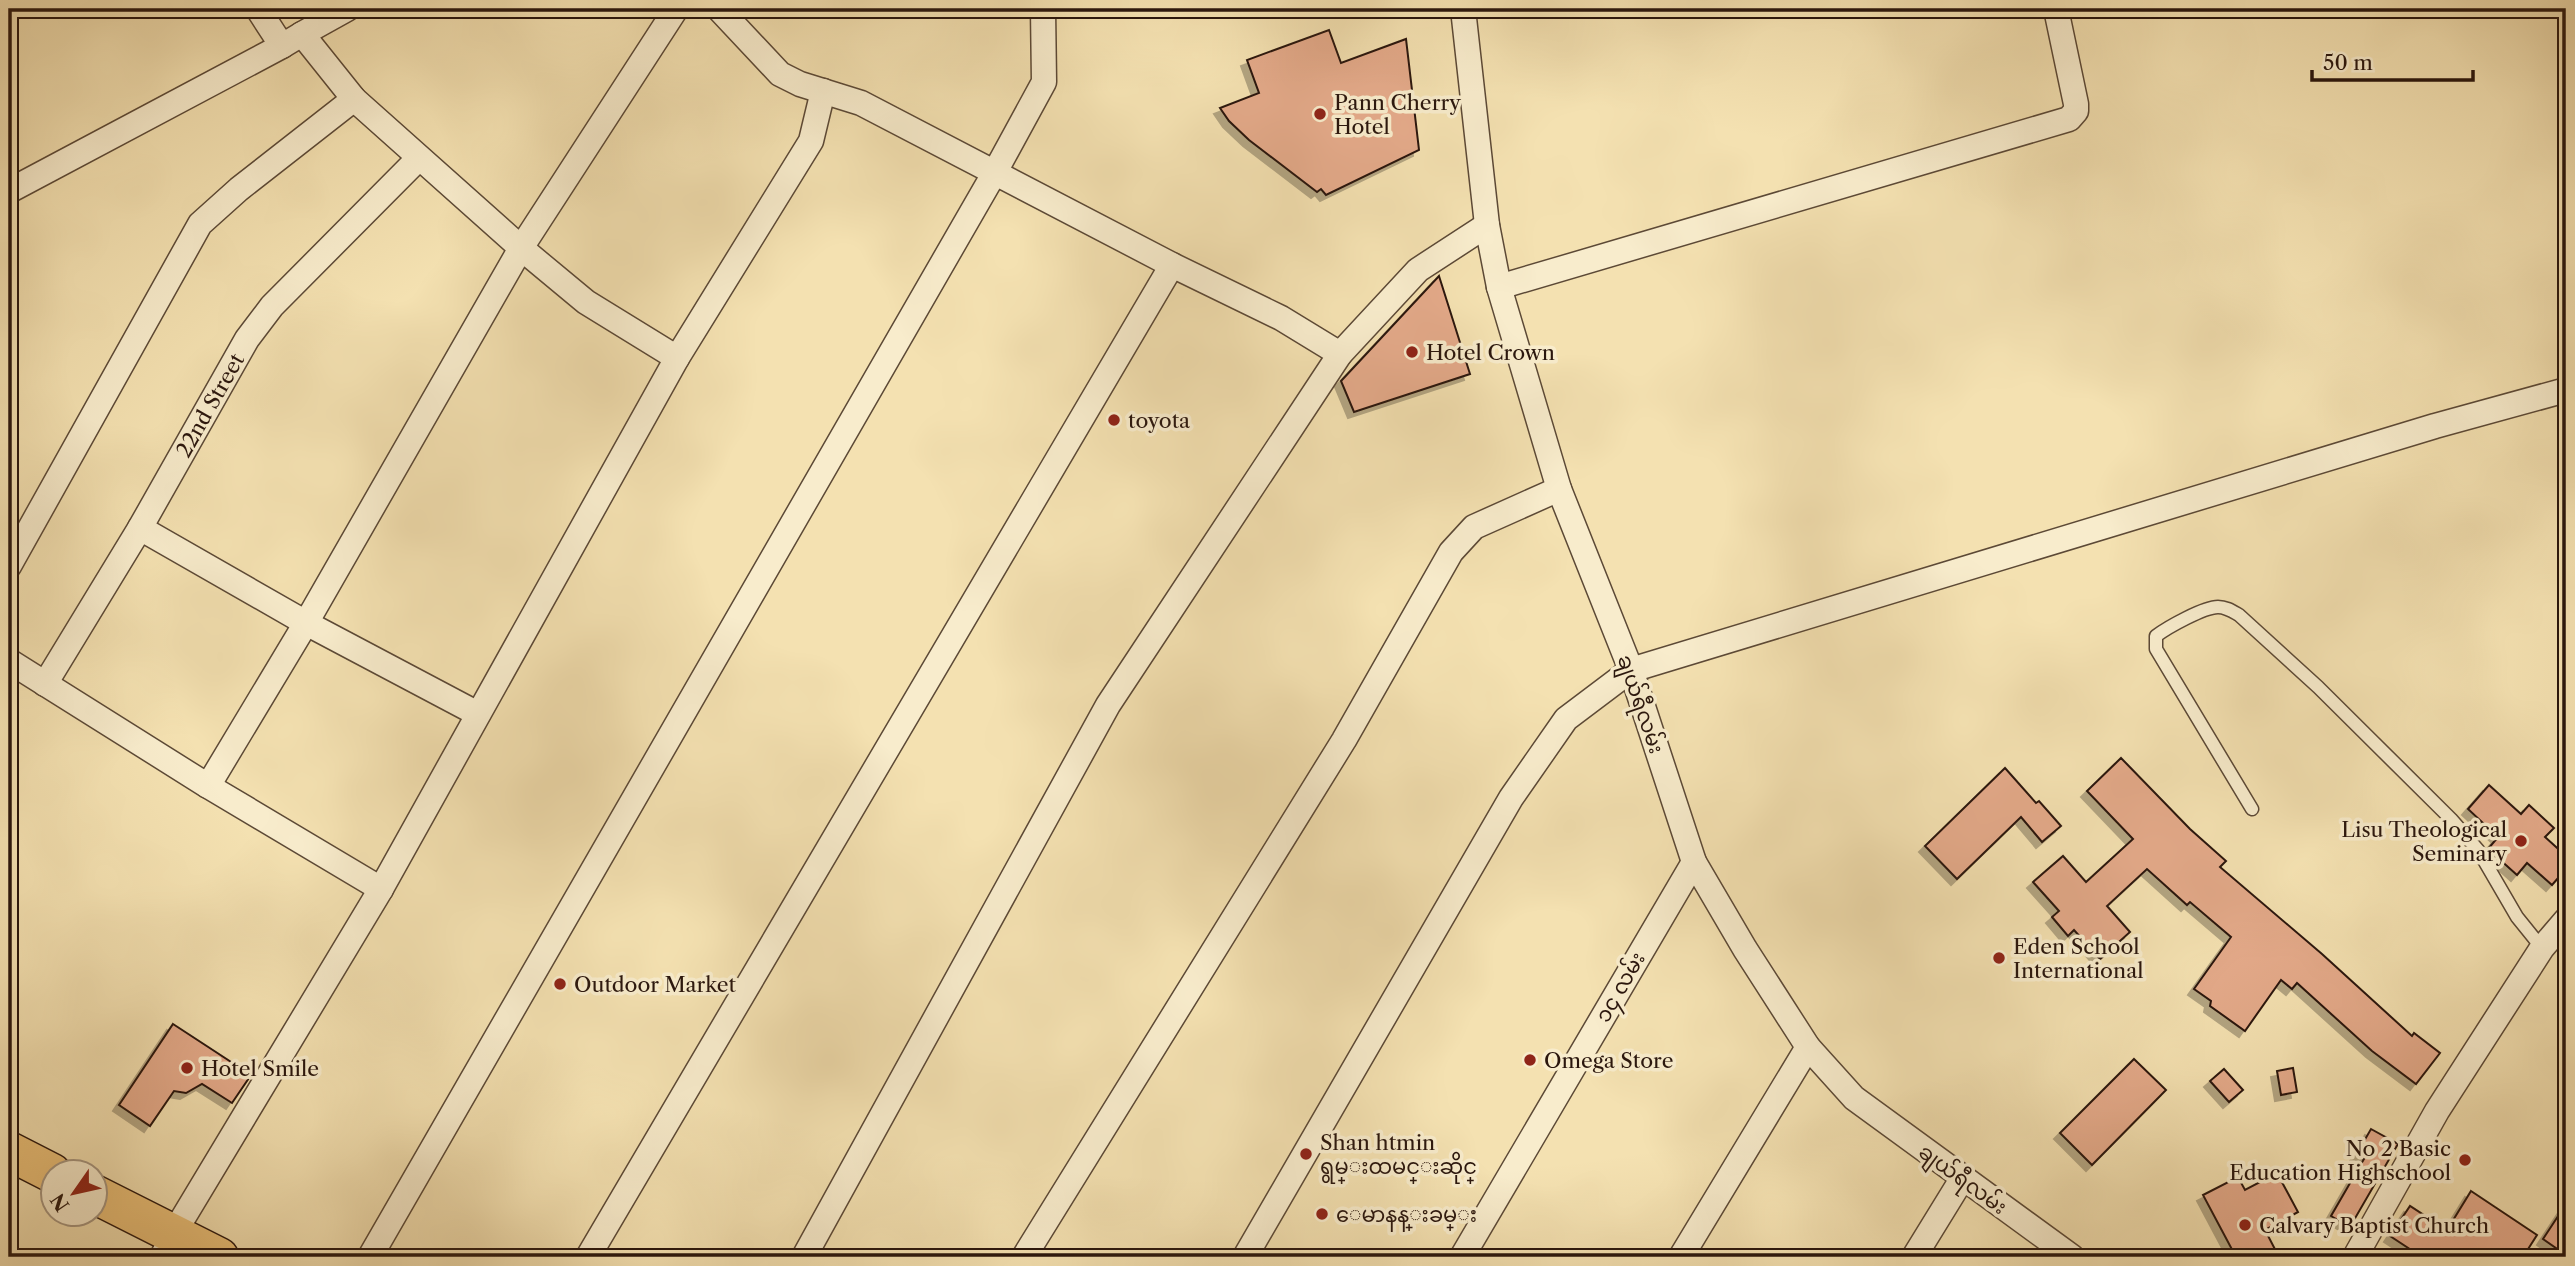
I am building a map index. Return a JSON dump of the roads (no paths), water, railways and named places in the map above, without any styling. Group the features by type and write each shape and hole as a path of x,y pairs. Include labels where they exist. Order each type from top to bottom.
{"highway":[{"path":"9,1151 38,1166"},
{"path":"108,1204 168,1245 219,1257"}],"street":[{"path":"258,9 418,159 521,248 586,302 677,358"},
{"path":"9,191 346,9"},
{"path":"208,786 306,624 521,248 676,9"},
{"path":"719,9 780,74 861,103 1172,265 1281,318 1340,354"},
{"path":"370,1257 995,172 1044,82 1043,9"},
{"name":"ချယ်ရီလမ်း","path":"1462,9 1486,225 1499,287 1559,489 1631,670 1694,862 1745,950 1808,1047 1854,1098 2072,1257"},
{"path":"1499,287 2069,119 2076,111 2076,104 2056,9"},
{"path":"168,1245 381,889 677,358 811,141 823,91"},
{"path":"9,566 200,225 239,189 354,99"},
{"name":"22nd Street","path":"45,684 140,528 247,339 272,306 418,159"},
{"path":"804,1257 1108,705 1340,354 1418,270 1486,225"},
{"path":"588,1257 1172,265"},
{"path":"1245,1257 1511,798 1566,719 1631,670 2435,426 2566,390"},
{"path":"1024,1257 1344,740 1451,552 1474,527 1559,489"},
{"path":"140,528 306,624 478,714"},
{"path":"9,661 208,786 381,889"},
{"name":"၁၄ လမ်း","path":"1462,1257 1694,862"},
{"path":"2355,1257 2437,1111 2542,948 2566,919"},
{"path":"1681,1257 1808,1047"},
{"path":"1914,1257 1962,1179"}],"lane":[{"path":"2252,809 2156,649 2156,636 2165,629 2214,606 2227,608 2249,624 2318,687 2451,819 2478,850 2517,917 2542,948"}],"place":[{"name":"Pann Cherry Hotel","path":"1320,114"},
{"name":"Hotel Crown","path":"1412,352"},
{"name":"toyota","path":"1114,420"},
{"name":"Lisu Theological Seminary","path":"2521,841"},
{"name":"Eden School International","path":"1999,958"},
{"name":"Outdoor Market","path":"560,984"},
{"name":"Omega Store","path":"1530,1060"},
{"name":"Hotel Smile","path":"187,1068"},
{"name":"Shan htmin ရွမ္းထမင္းဆိုင္","path":"1306,1154"},
{"name":"No 2 Basic Education Highschool","path":"2465,1160"},
{"name":"ေမာနန္းခမ္း","path":"1322,1214"},
{"name":"Calvary Baptist Church","path":"2245,1225"}]}
